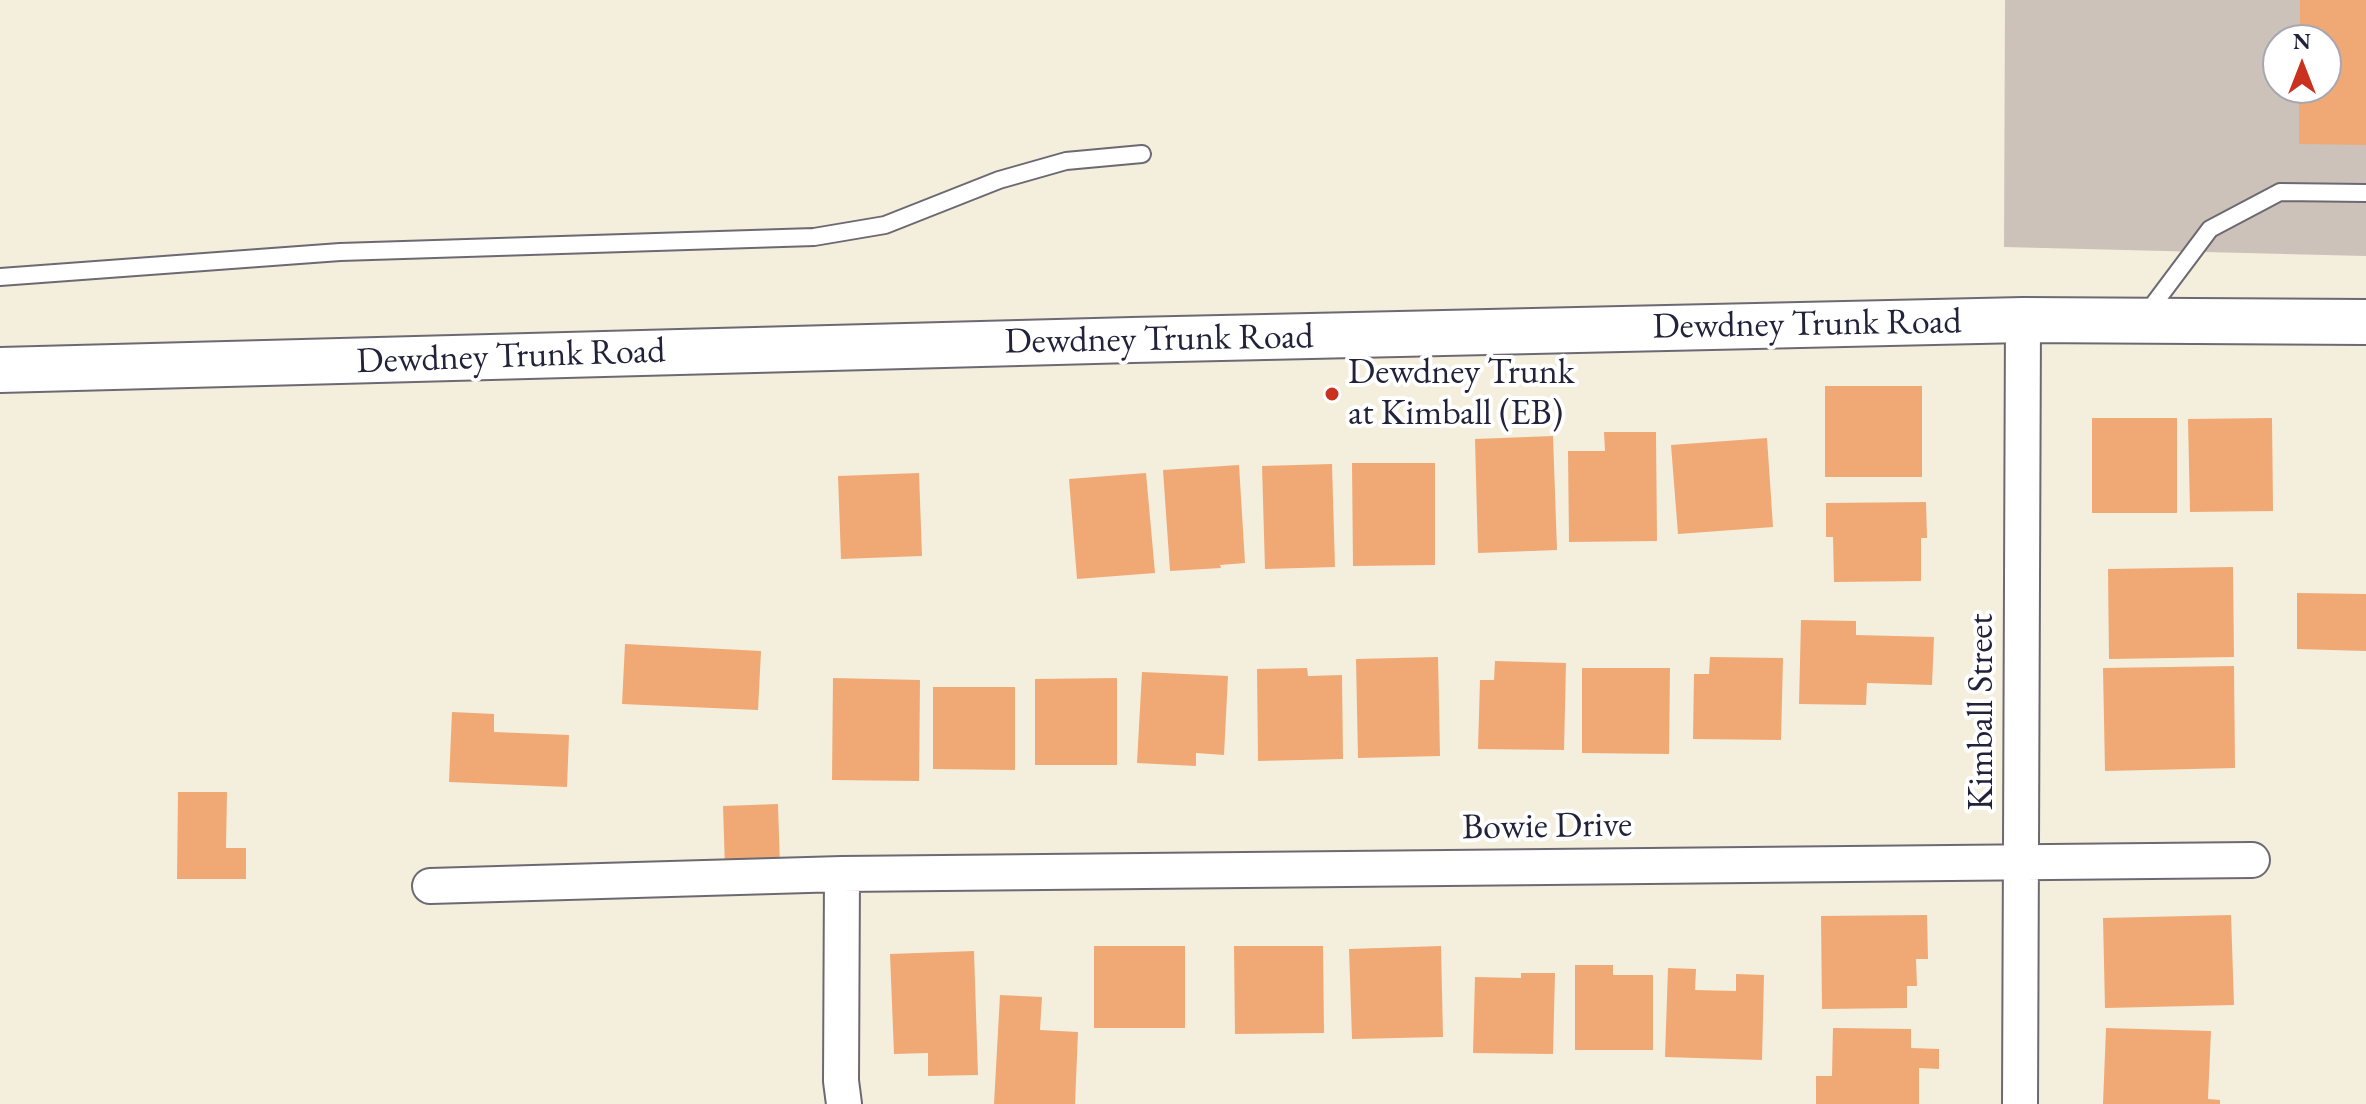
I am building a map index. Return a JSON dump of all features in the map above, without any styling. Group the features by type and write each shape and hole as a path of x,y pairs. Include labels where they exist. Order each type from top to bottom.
{"main road":[{"name":"Dewdney Trunk Road","path":"0,370 2023,320 2366,322"}],"street":[{"name":"Kimball Street","path":"2020,1104 2023,320"},
{"name":"Bowie Drive","path":"430,886 842,874 2252,860"},
{"path":"842,874 841,1081 844,1104"}],"lane":[{"path":"0,277 340,252 814,237 885,225 999,180 1066,161 1142,154"},
{"path":"2142,320 2210,229 2280,192 2366,193"}],"shaded area":[{"path":"2005,0 2366,0 2366,256 2004,247"}],"building":[{"path":"2300,0 2366,0 2366,145 2299,144 2299,104 2342,104 2342,24 2300,24"},
{"path":"1825,386 1922,386 1922,477 1825,477"},
{"path":"2092,418 2177,418 2177,513 2092,513"},
{"path":"2272,418 2273,511 2190,512 2188,419"},
{"path":"1604,432 1656,432 1657,541 1569,542 1568,451 1605,451"},
{"path":"1553,436 1557,550 1478,553 1475,439"},
{"path":"1767,438 1773,527 1678,534 1671,445"},
{"path":"1352,463 1435,463 1435,565 1353,566"},
{"path":"1332,464 1335,567 1265,569 1262,466"},
{"path":"1239,465 1245,563 1220,565 1221,568 1170,571 1163,470"},
{"path":"919,473 922,556 841,559 838,476"},
{"path":"1146,473 1155,573 1077,579 1069,479"},
{"path":"1926,502 1927,538 1921,538 1921,581 1834,582 1833,537 1826,537 1826,503"},
{"path":"2233,567 2234,657 2109,659 2108,569"},
{"path":"2297,593 2366,594 2366,651 2297,649"},
{"path":"1801,620 1856,621 1856,635 1934,637 1932,685 1867,683 1866,705 1799,704"},
{"path":"625,644 761,651 758,710 622,704"},
{"path":"1438,657 1440,756 1358,758 1356,659"},
{"path":"1710,657 1783,658 1781,740 1693,739 1694,674 1709,674"},
{"path":"1495,661 1566,663 1564,750 1478,749 1480,680 1494,680"},
{"path":"2234,666 2235,768 2105,771 2103,668"},
{"path":"1307,668 1308,676 1342,675 1343,759 1258,761 1257,669"},
{"path":"1582,668 1670,668 1669,754 1582,753"},
{"path":"1142,672 1228,676 1224,755 1196,753 1196,766 1137,763"},
{"path":"833,678 920,680 919,781 832,780"},
{"path":"1117,678 1117,765 1035,765 1035,679"},
{"path":"933,687 1015,687 1015,770 933,769"},
{"path":"452,712 494,714 494,732 569,735 567,787 449,782"},
{"path":"178,792 227,792 226,848 246,848 246,879 177,879"},
{"path":"778,804 780,867 725,869 723,806"},
{"path":"1927,915 1928,959 1916,959 1917,986 1907,986 1907,1008 1822,1009 1821,916"},
{"path":"2231,915 2234,1005 2105,1008 2103,918"},
{"path":"1094,946 1185,946 1185,1028 1094,1028"},
{"path":"1234,946 1323,946 1324,1033 1235,1034"},
{"path":"1441,946 1443,1037 1352,1039 1349,949"},
{"path":"974,951 978,1075 928,1076 928,1053 894,1054 890,954"},
{"path":"1575,965 1613,965 1613,975 1653,975 1653,1050 1575,1050"},
{"path":"1668,968 1696,969 1695,990 1736,991 1736,974 1764,975 1762,1060 1665,1057"},
{"path":"1521,973 1555,973 1553,1054 1473,1053 1475,977 1521,978"},
{"path":"1000,995 1042,997 1040,1030 1078,1032 1075,1104 994,1104"},
{"path":"1833,1028 1911,1029 1911,1048 1939,1049 1939,1069 1919,1068 1919,1104 1816,1104 1816,1076 1832,1076"},
{"path":"2106,1028 2211,1031 2208,1099 2220,1100 2220,1104 2103,1104"}],"place":[{"name":"Dewdney Trunk at Kimball (EB)","path":"1332,394"}]}
